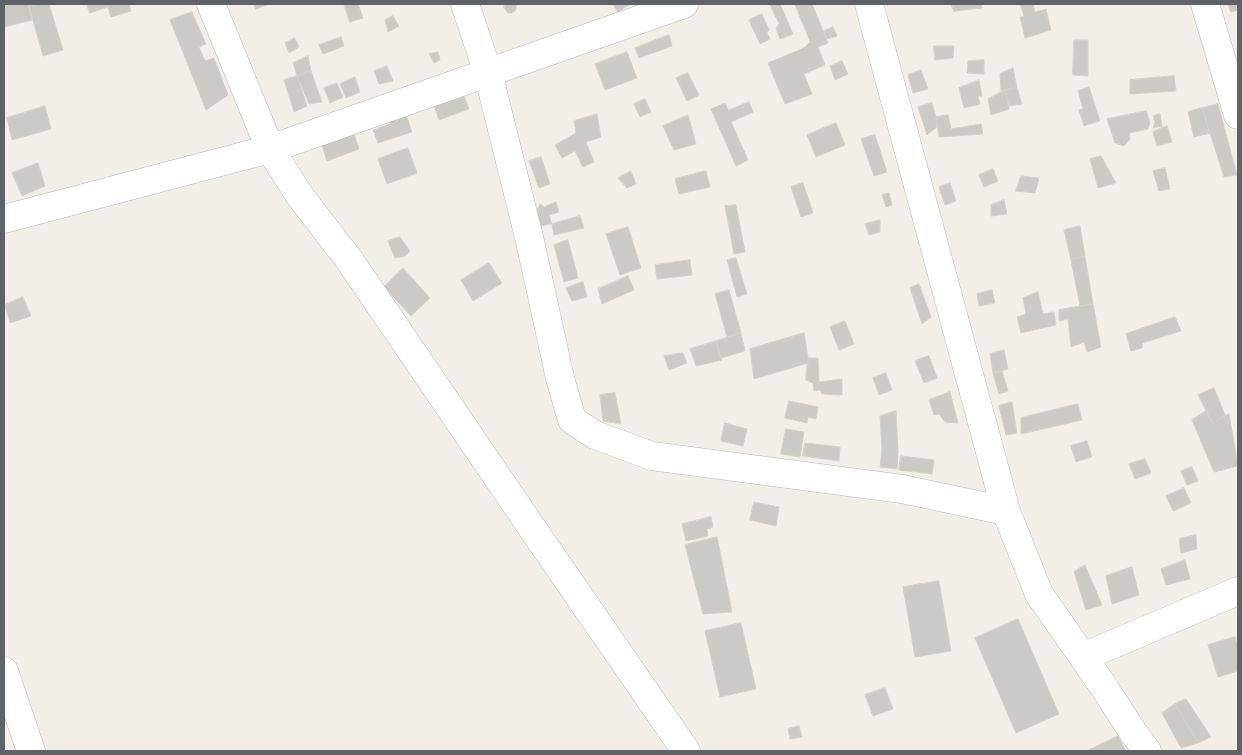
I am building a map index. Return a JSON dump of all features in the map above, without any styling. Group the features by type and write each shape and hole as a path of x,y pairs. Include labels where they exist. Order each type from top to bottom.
{"street":[{"path":"211,4 270,149 300,196 350,261 686,751"},
{"path":"465,4 488,72 529,237 560,378 572,420 595,435 652,456 902,489 1006,511"},
{"path":"4,219 270,149 684,4"},
{"path":"870,4 1006,511 1039,594 1147,751"},
{"path":"1205,4 1238,115"},
{"path":"1083,657 1238,591"},
{"path":"4,671 11,714 31,751"}],"building":[{"path":"4,4 28,4 32,20 4,27"},
{"path":"49,4 63,50 43,56 29,6"},
{"path":"87,4 129,4 131,11 111,17 108,7 90,13"},
{"path":"254,4 270,4 256,9"},
{"path":"344,4 358,4 363,18 350,22"},
{"path":"505,4 516,4 515,11 508,13 504,8"},
{"path":"613,4 628,4 629,5 618,12"},
{"path":"770,4 780,4 793,34 780,39 776,28 779,24"},
{"path":"795,4 812,4 828,43 818,47 825,65 804,74 812,94 785,104 768,63 804,48 810,42"},
{"path":"951,4 981,4 982,8 954,11"},
{"path":"1020,4 1033,4 1035,12 1046,9 1051,30 1025,38 1020,17 1024,16"},
{"path":"1228,4 1238,4 1238,10 1231,12"},
{"path":"192,12 206,44 199,47 205,61 214,58 228,95 206,110 170,20"},
{"path":"762,14 769,30 767,33 770,39 760,44 749,20"},
{"path":"393,16 399,26 388,32 385,20"},
{"path":"833,27 837,36 827,39 824,31"},
{"path":"669,35 672,46 639,58 635,48"},
{"path":"341,37 344,46 323,54 319,45"},
{"path":"295,38 299,47 289,53 285,43"},
{"path":"1074,40 1088,40 1088,76 1073,75"},
{"path":"934,46 954,46 953,58 935,60"},
{"path":"438,52 440,60 434,63 429,54"},
{"path":"627,52 637,78 605,90 595,64"},
{"path":"308,56 311,71 297,76 293,63"},
{"path":"984,60 984,74 967,73 968,61"},
{"path":"842,61 848,74 835,80 830,66"},
{"path":"387,66 393,81 379,84 374,71"},
{"path":"1013,68 1017,88 1001,91 1000,74"},
{"path":"921,70 928,89 913,93 908,75"},
{"path":"311,71 322,102 309,104 297,76"},
{"path":"688,73 699,95 687,101 676,78"},
{"path":"297,76 307,106 294,112 284,80"},
{"path":"1174,76 1176,91 1130,94 1130,80"},
{"path":"355,77 360,92 346,98 340,84"},
{"path":"979,80 982,96 978,96 980,104 964,108 959,88"},
{"path":"337,83 343,97 330,103 324,88"},
{"path":"1089,87 1100,121 1084,126 1079,110 1083,109 1078,91"},
{"path":"1017,88 1022,104 1009,106 1005,90"},
{"path":"1005,90 1009,109 991,115 988,99"},
{"path":"462,91 469,109 439,120 433,102"},
{"path":"645,99 651,112 640,117 634,104"},
{"path":"749,102 753,112 731,122 748,160 736,166 711,109 725,103 728,110"},
{"path":"932,103 937,127 927,135 918,107"},
{"path":"1218,104 1237,175 1224,177 1202,108"},
{"path":"45,106 51,129 12,140 7,118"},
{"path":"404,108 412,132 378,143 373,130 390,124 387,114"},
{"path":"1202,108 1210,133 1194,137 1188,112"},
{"path":"1146,111 1150,122 1148,129 1129,133 1130,139 1124,146 1115,143 1107,119"},
{"path":"597,114 601,137 586,142 594,162 583,167 575,151 562,158 555,145 576,133 574,121"},
{"path":"1160,114 1162,126 1153,128 1155,122 1153,116"},
{"path":"688,115 696,144 674,150 663,126"},
{"path":"948,115 951,129 981,124 983,134 939,137 936,117"},
{"path":"836,123 845,145 816,157 807,135"},
{"path":"1167,126 1172,142 1157,146 1153,132"},
{"path":"354,134 359,149 327,161 322,145"},
{"path":"875,135 887,172 874,176 861,139"},
{"path":"408,148 417,173 387,184 378,159"},
{"path":"1101,156 1116,183 1098,188 1090,159"},
{"path":"541,157 550,184 539,188 529,161"},
{"path":"38,163 45,186 22,196 12,173"},
{"path":"1165,168 1170,189 1159,191 1153,171"},
{"path":"993,169 998,181 984,187 979,175"},
{"path":"631,171 636,184 627,188 618,178"},
{"path":"706,171 710,187 679,194 675,179"},
{"path":"1021,176 1039,178 1035,193 1016,191"},
{"path":"803,183 813,213 801,217 791,187"},
{"path":"950,183 956,201 945,205 939,187"},
{"path":"889,193 892,205 886,207 882,195"},
{"path":"1004,200 1007,214 991,216 991,205"},
{"path":"556,202 559,212 549,215 552,224 540,226 535,213 540,204 544,207"},
{"path":"736,205 745,252 734,254 725,206"},
{"path":"580,216 584,228 554,235 552,224"},
{"path":"880,220 880,232 869,235 865,224"},
{"path":"1080,226 1085,256 1071,260 1064,230"},
{"path":"628,227 641,268 620,275 606,234"},
{"path":"400,237 410,251 405,256 395,258 388,241"},
{"path":"568,240 578,278 564,282 554,245"},
{"path":"1085,256 1093,304 1080,306 1071,260"},
{"path":"736,258 747,294 737,297 727,260"},
{"path":"690,260 692,275 657,279 655,265"},
{"path":"489,263 502,283 473,301 461,280"},
{"path":"403,268 430,298 411,316 384,287"},
{"path":"628,276 634,290 602,304 598,289"},
{"path":"583,282 587,297 572,301 566,288"},
{"path":"919,284 931,317 922,324 910,288"},
{"path":"729,290 741,333 727,337 715,294"},
{"path":"992,290 995,303 979,306 977,294"},
{"path":"1038,292 1043,314 1054,312 1056,325 1021,333 1017,317 1026,314 1023,298"},
{"path":"23,297 31,316 10,323 5,305"},
{"path":"1093,304 1101,347 1087,352 1084,342 1071,347 1068,319 1059,321 1059,310"},
{"path":"1175,317 1181,331 1142,343 1142,348 1131,351 1126,334"},
{"path":"845,321 854,344 839,350 830,327"},
{"path":"741,333 745,351 721,358 716,341"},
{"path":"804,333 808,363 754,379 750,349"},
{"path":"716,341 722,360 696,366 690,349"},
{"path":"1004,350 1008,369 993,373 990,354"},
{"path":"683,353 687,363 669,370 664,356"},
{"path":"929,356 937,378 924,383 915,361"},
{"path":"808,358 818,358 819,382 842,379 842,395 822,394 820,390 814,391 813,383 806,380"},
{"path":"1002,371 1008,391 999,394 993,373"},
{"path":"886,373 892,390 879,395 873,378"},
{"path":"1214,388 1225,415 1213,424 1198,395"},
{"path":"950,392 958,423 945,422 939,414 934,415 929,400"},
{"path":"615,393 621,424 603,421 600,395"},
{"path":"789,401 818,407 816,419 808,417 807,423 785,418"},
{"path":"1012,402 1017,433 1006,435 999,406"},
{"path":"1078,404 1082,420 1021,434 1021,418"},
{"path":"896,411 897,469 880,467 882,450 880,416"},
{"path":"1206,411 1213,424 1229,414 1238,466 1214,472 1192,420"},
{"path":"725,423 747,429 743,446 721,441"},
{"path":"786,429 804,432 800,457 781,454"},
{"path":"1087,441 1092,457 1076,462 1071,446"},
{"path":"805,443 840,447 839,461 803,456"},
{"path":"901,456 934,460 932,474 899,470"},
{"path":"1145,459 1151,473 1135,479 1129,464"},
{"path":"1192,467 1198,481 1187,485 1181,471"},
{"path":"1184,488 1191,503 1173,511 1166,496"},
{"path":"754,502 779,507 776,526 750,520"},
{"path":"711,517 713,527 707,529 708,536 686,541 682,524"},
{"path":"1196,535 1197,549 1181,553 1179,539"},
{"path":"717,537 732,612 703,614 685,545"},
{"path":"1185,560 1190,579 1166,585 1161,569"},
{"path":"1085,565 1102,605 1086,610 1074,572"},
{"path":"1132,567 1139,595 1112,604 1106,576"},
{"path":"939,581 951,651 915,657 903,587"},
{"path":"1018,619 1059,714 1016,733 975,638"},
{"path":"741,623 756,689 720,697 705,631"},
{"path":"1235,637 1238,647 1238,671 1218,677 1208,645"},
{"path":"885,688 893,709 873,716 865,695"},
{"path":"1186,699 1211,737 1198,743 1175,704"},
{"path":"1175,704 1198,743 1181,748 1162,713"},
{"path":"799,726 802,737 790,739 788,729"},
{"path":"1118,736 1126,751 1087,751"}]}
